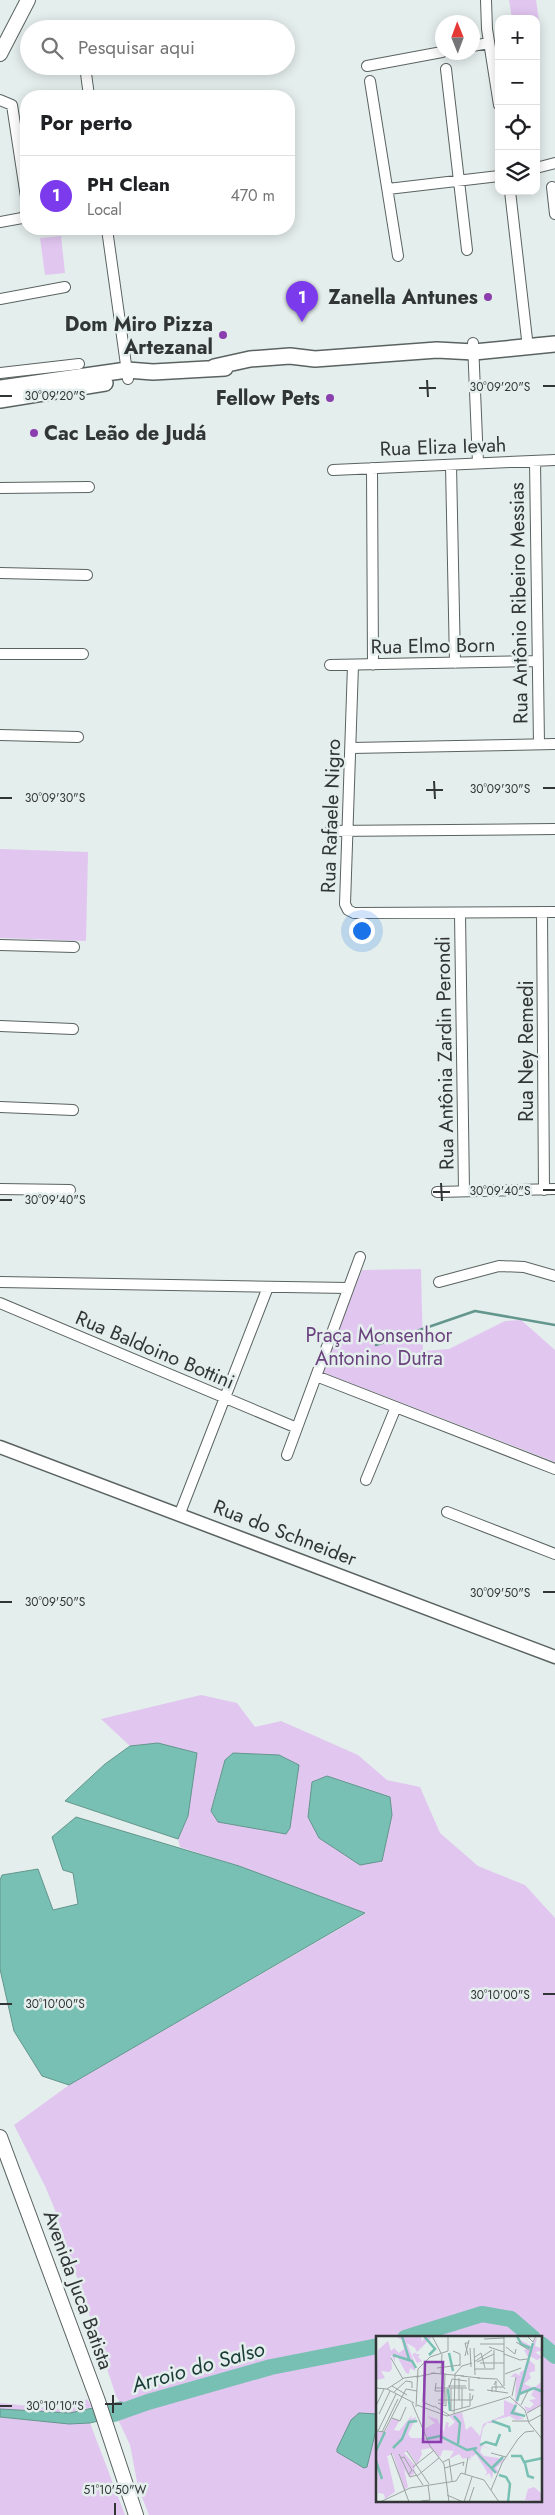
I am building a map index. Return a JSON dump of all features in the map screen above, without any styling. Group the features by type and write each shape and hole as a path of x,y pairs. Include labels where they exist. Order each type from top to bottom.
{"main road":[{"path":"0,54 28,0"},
{"path":"0,386 250,364 291,366 315,359 528,343 555,344"},
{"name":"Avenida Juca Batista","path":"0,2137 98,2401 136,2515"}],"street":[{"path":"486,0 489,43 495,80"},
{"path":"480,45 489,43"},
{"path":"367,66 435,53"},
{"path":"446,69 467,250"},
{"path":"86,75 88,90"},
{"path":"370,81 398,256"},
{"path":"0,100 12,104 20,157"},
{"path":"540,167 555,163"},
{"path":"388,189 495,176"},
{"path":"552,187 555,208"},
{"path":"510,195 528,343"},
{"path":"0,222 20,218"},
{"path":"109,235 128,374"},
{"path":"0,300 65,287"},
{"path":"474,348 478,464"},
{"path":"0,386 79,364"},
{"name":"Rua Eliza Ievah","path":"332,470 555,460"},
{"name":"Rua Antônio Ribeiro Messias","path":"535,461 539,744"},
{"path":"451,465 455,663"},
{"path":"372,468 373,665"},
{"path":"0,488 89,487"},
{"path":"0,573 87,575"},
{"path":"0,654 83,654"},
{"name":"Rua Elmo Born","path":"330,666 538,661"},
{"name":"Rua Rafaele Nigro","path":"353,665 346,831 345,904 348,910 354,913 460,914 555,912"},
{"path":"0,735 78,737"},
{"path":"351,748 555,744"},
{"path":"330,831 555,829"},
{"name":"Rua Ney Remedi","path":"542,912 550,1190"},
{"name":"Rua Antônia Zardin Perondi","path":"460,914 464,1191"},
{"path":"0,945 74,947"},
{"path":"0,1026 73,1029"},
{"path":"0,1106 73,1110"},
{"path":"0,1189 70,1190"},
{"path":"437,1192 550,1190"},
{"path":"287,1455 360,1256"},
{"path":"438,1282 499,1266 524,1266 555,1276"},
{"path":"0,1282 348,1288"},
{"path":"180,1513 268,1287"},
{"name":"Rua Baldoino Bottini","path":"0,1303 297,1428"},
{"path":"316,1376 555,1469"},
{"path":"366,1480 396,1407"},
{"name":"Rua do Schneider","path":"0,1447 180,1513 555,1657"},
{"path":"447,1512 555,1554"}],"green space":[{"path":"509,0 536,0 538,15 511,15"},
{"path":"61,236 65,273 45,275 40,238"},
{"path":"0,849 88,852 86,941 0,938"},
{"name":"Praça Monsenhor Antonino Dutra","path":"421,1269 423,1351 449,1349 505,1321 521,1320 555,1350 555,1462 322,1372 362,1270"},
{"path":"201,1695 237,1703 255,1727 281,1721 358,1755 387,1780 420,1787 440,1833 478,1866 525,1885 555,1918 555,2515 149,2515 138,2487 130,2445 117,2417 132,2413 135,2404 120,2402 116,2396 55,2210 14,2125 69,2085 365,1914 239,1866 180,1847 178,1839 188,1816 158,1743 130,1746 101,1719","holes":["225,1760 218,1822 211,1811"]},
{"path":"87,2399 92,2407 71,2413 0,2409 0,2403 70,2410"},
{"path":"0,2417 69,2424 90,2423 125,2515 0,2515"}],"shaded area":[{"path":"158,1743 197,1753 188,1816 178,1839 65,1801 105,1764 130,1746"},
{"path":"233,1753 279,1755 299,1765 290,1828 286,1834 218,1822 211,1811 225,1760"},
{"path":"327,1776 390,1797 392,1815 382,1861 360,1865 319,1838 308,1817 312,1782"},
{"path":"76,1817 239,1866 365,1913 69,2085 42,2076 14,2031 0,1969 0,1880 2,1875 38,1869 53,1910 78,1904 73,1873 63,1870 52,1837"},
{"path":"120,2402 136,2404 132,2413 90,2423 69,2424 0,2417 0,2409 70,2413"},
{"path":"359,2413 376,2414 376,2430 367,2467 364,2468 337,2452 351,2420"}],"waterway":[{"path":"376,1345 475,1311 555,1325"},
{"name":"Arroio do Salso","path":"411,2336 482,2314 511,2319 531,2336"},
{"name":"Arroio do Salso","path":"542,2345 555,2356"},
{"name":"Arroio do Salso","path":"114,2414 148,2402 271,2367 376,2346"}],"place":[{"name":"Zanella Antunes","path":"488,297"},
{"name":"PH Clean","path":"302,322"},
{"name":"Dom Miro Pizza Artezanal","path":"223,335"},
{"name":"Fellow Pets","path":"330,398"},
{"name":"Cac Leão de Judá","path":"34,433"}]}
